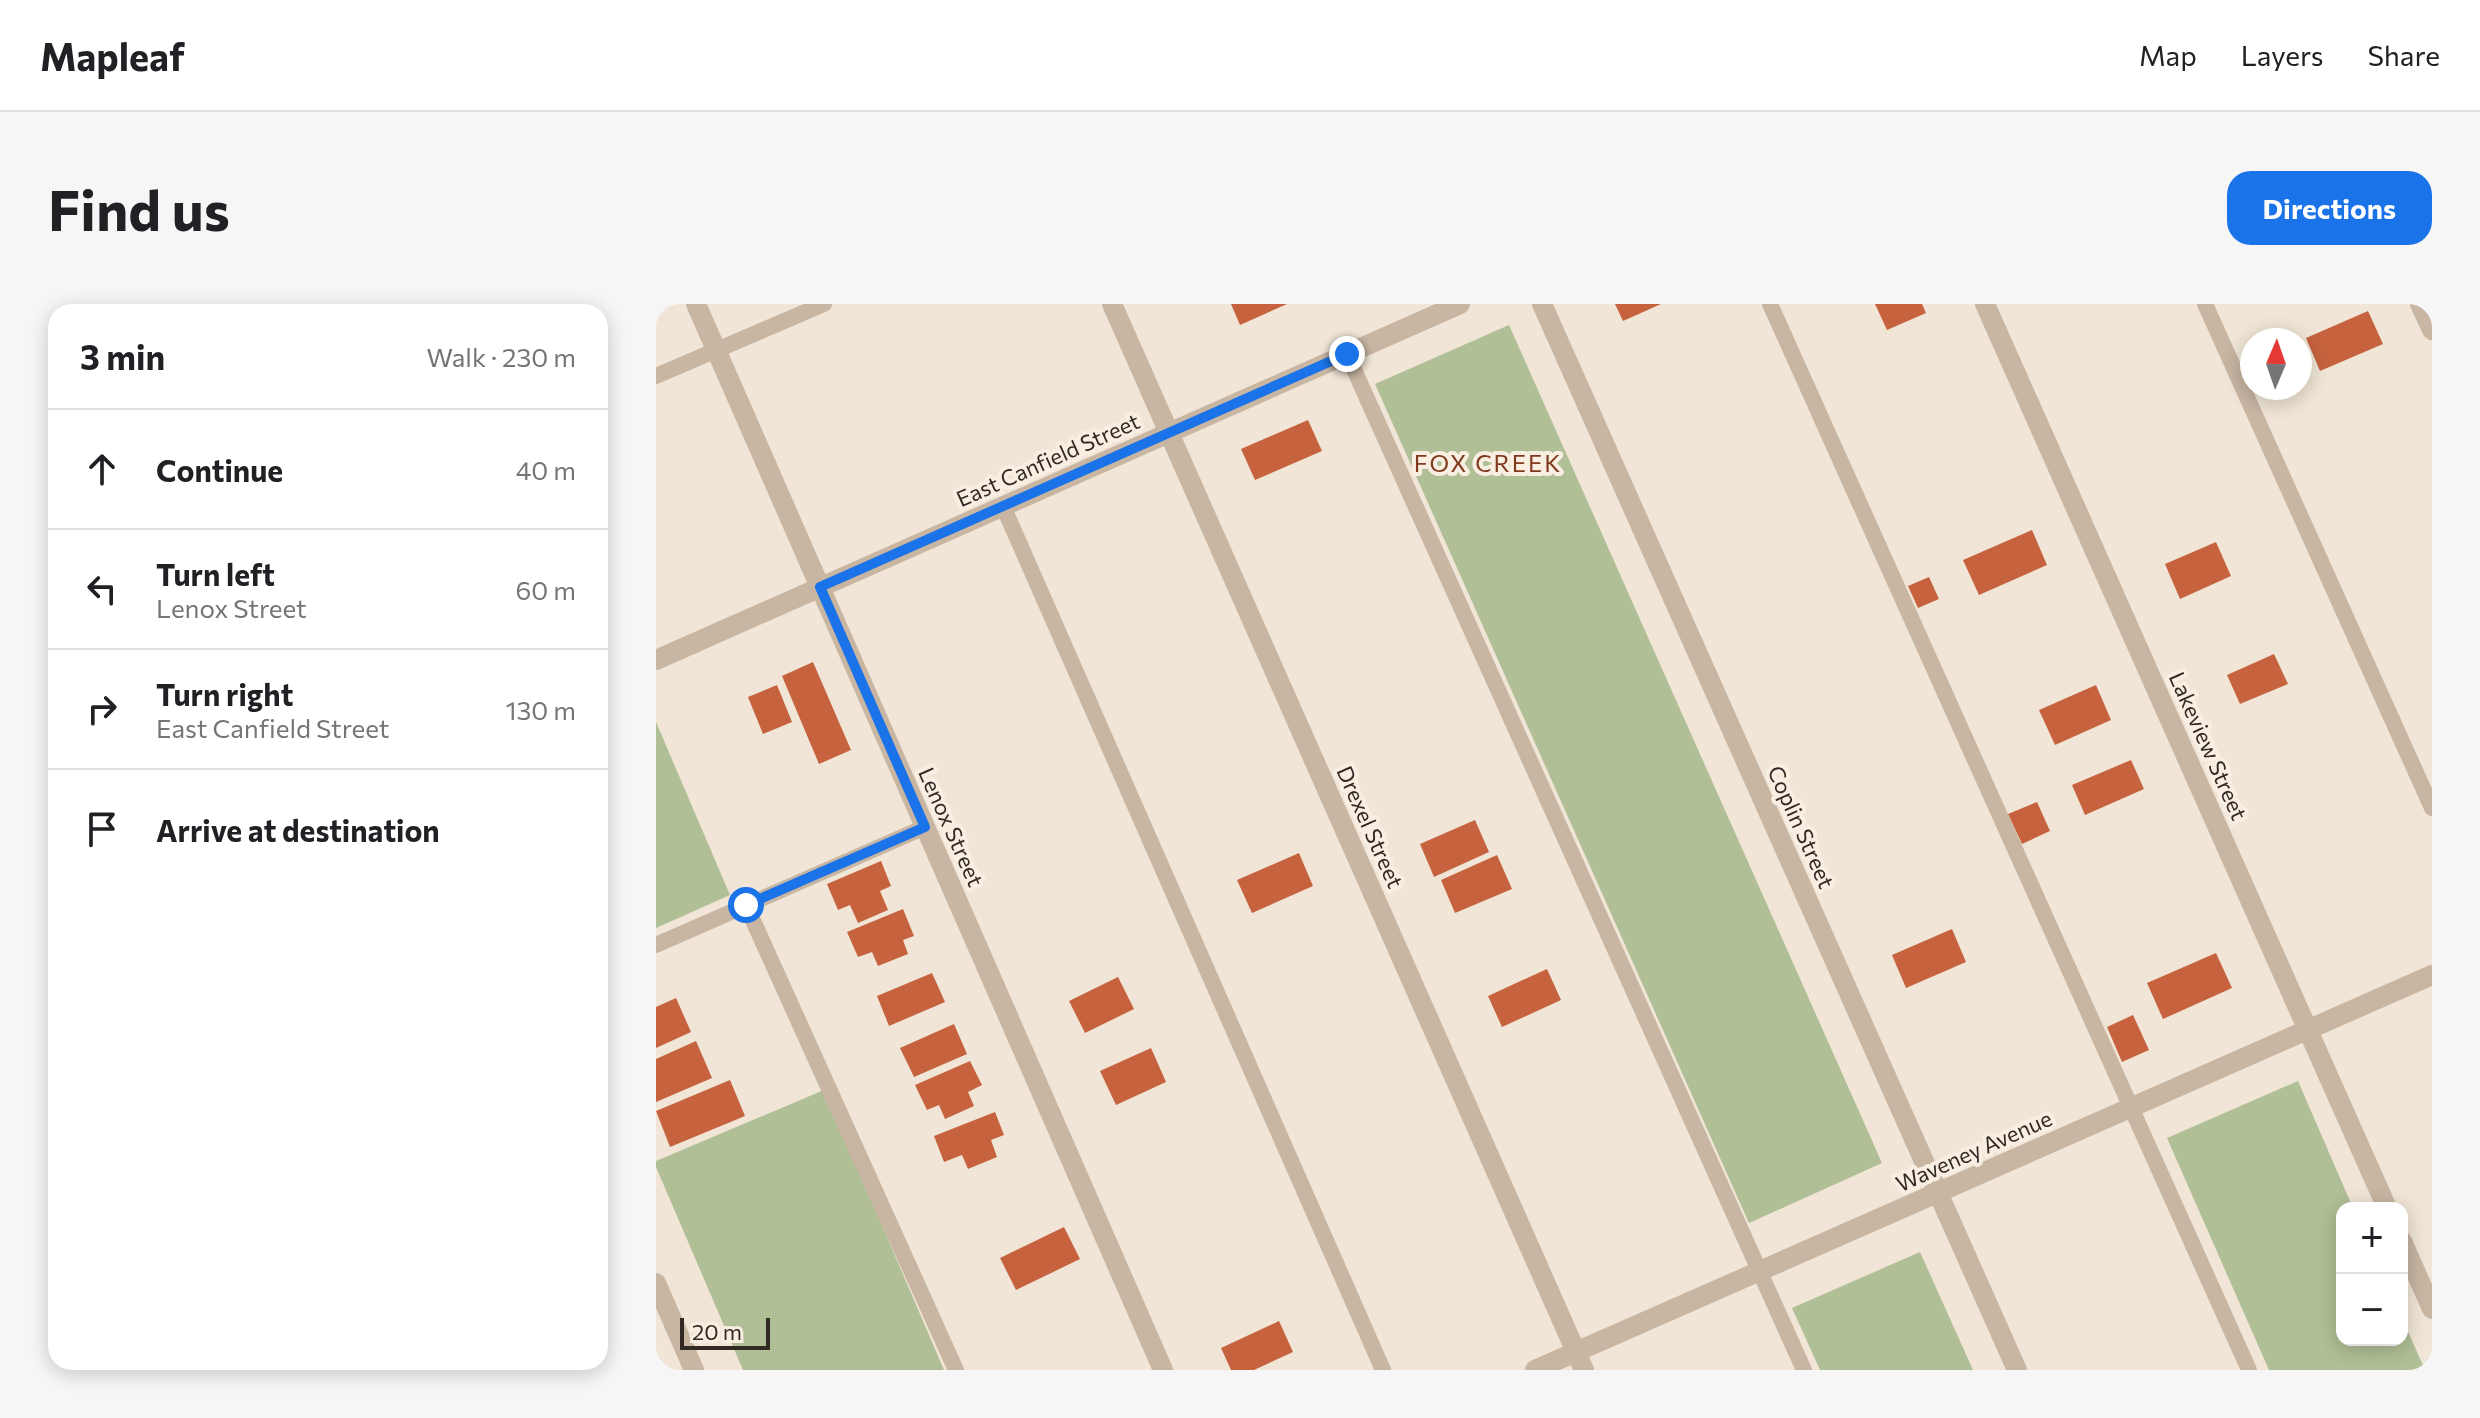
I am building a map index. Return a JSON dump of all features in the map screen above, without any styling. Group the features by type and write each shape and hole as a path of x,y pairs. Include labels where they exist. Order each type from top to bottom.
{"street":[{"name":"Lenox Street","path":"696,304 1163,1370"},
{"name":"Drexel Street","path":"1112,304 1580,1361"},
{"name":"East Canfield Street","path":"656,660 1460,304"},
{"name":"Coplin Street","path":"1542,304 2017,1370"},
{"name":"Lakeview Street","path":"1985,304 2384,1202"},
{"path":"2420,304 2432,330"},
{"name":"Waveney Avenue","path":"1535,1370 1580,1361 1759,1271 2432,975"},
{"path":"2408,1255 2432,1309"},
{"path":"656,1283 694,1370"}],"lane":[{"path":"656,376 824,304"},
{"path":"1770,304 2249,1370"},
{"path":"2205,304 2432,808"},
{"path":"1347,354 1804,1370"},
{"path":"1003,506 1383,1370"},
{"path":"656,945 925,827"},
{"path":"746,905 956,1370"}],"green space":[{"path":"1509,325 1882,1163 1749,1223 1375,384"},
{"path":"656,722 730,895 656,928"},
{"path":"2298,1081 2350,1202 2336,1202 2336,1346 2408,1346 2408,1332 2425,1370 2269,1370 2167,1138"},
{"path":"824,1090 944,1370 743,1370 656,1167 656,1161"},
{"path":"1920,1252 1973,1370 1820,1370 1792,1308"}],"building":[{"path":"1231,304 1287,304 1240,325"},
{"path":"1615,304 1661,304 1623,321"},
{"path":"1875,304 1922,304 1926,313 1887,330"},
{"path":"2368,311 2383,344 2320,371 2312,352 2312,335"},
{"path":"1308,420 1322,451 1255,480 1241,449"},
{"path":"2032,530 2047,565 1979,595 1963,560"},
{"path":"2216,542 2231,576 2180,599 2165,564"},
{"path":"1929,577 1939,599 1918,608 1908,586"},
{"path":"2274,654 2288,684 2240,704 2227,675"},
{"path":"813,662 851,750 819,764 782,676"},
{"path":"777,685 792,722 763,734 748,697"},
{"path":"2096,685 2111,720 2055,745 2039,710"},
{"path":"2131,760 2144,789 2085,815 2072,785"},
{"path":"2037,802 2050,831 2022,844 2008,814"},
{"path":"1475,820 1489,852 1434,877 1420,844"},
{"path":"1299,853 1313,886 1252,913 1237,880"},
{"path":"1497,855 1512,889 1455,913 1441,880"},
{"path":"881,861 891,886 880,891 888,910 858,923 850,905 838,910 827,884"},
{"path":"903,909 914,936 903,940 908,954 878,966 872,952 858,957 847,932"},
{"path":"1952,929 1966,962 1906,988 1892,955"},
{"path":"2216,953 2232,988 2163,1019 2147,983"},
{"path":"1547,969 1561,1000 1502,1027 1488,996"},
{"path":"932,973 945,1002 889,1026 877,996"},
{"path":"1118,977 1134,1009 1085,1033 1069,1001"},
{"path":"676,998 691,1032 656,1048 656,1007"},
{"path":"2133,1015 2149,1050 2122,1062 2107,1027"},
{"path":"954,1024 967,1054 914,1077 900,1048"},
{"path":"696,1041 712,1078 656,1102 656,1059"},
{"path":"1151,1048 1166,1082 1116,1105 1100,1071"},
{"path":"970,1061 982,1085 968,1092 974,1106 945,1119 939,1105 927,1110 915,1085"},
{"path":"730,1080 745,1116 670,1147 656,1111"},
{"path":"995,1112 1004,1135 991,1140 997,1157 968,1169 962,1155 944,1162 934,1136"},
{"path":"1064,1227 1080,1259 1016,1290 1000,1258"},
{"path":"1279,1321 1293,1352 1254,1370 1231,1370 1221,1348"}],"district":[{"name":"FOX CREEK","path":"1488,464"}],"route":[{"path":"746,905 925,827 820,587 1347,354"}]}
